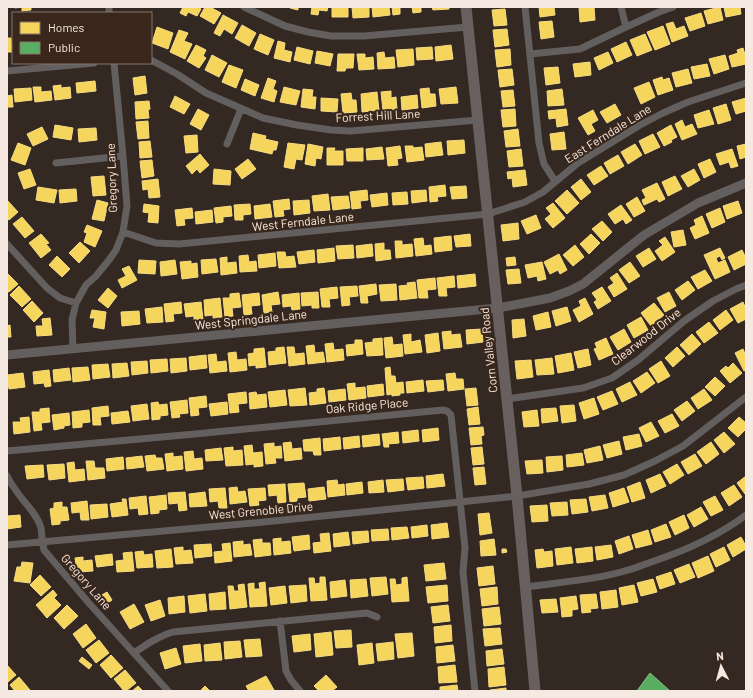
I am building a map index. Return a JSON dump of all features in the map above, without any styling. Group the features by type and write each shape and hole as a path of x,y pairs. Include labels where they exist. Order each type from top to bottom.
{"main road":[{"name":"Corn Valley Road","path":"466,7 517,496 535,691"}],"street":[{"path":"244,7 285,26 331,36 364,36 468,27"},
{"path":"525,7 540,143 544,164 555,181"},
{"path":"621,7 626,27"},
{"path":"530,54 580,49 658,12 673,7"},
{"name":"Forrest Hill Lane","path":"152,61 177,74 206,93 241,109 263,118 297,125 351,131 478,120"},
{"path":"7,71 83,64"},
{"name":"Gregory Lane","path":"73,349 72,320 76,303 86,285 96,276 116,250 123,232 127,206 114,64"},
{"name":"East Ferndale Lane","path":"488,214 526,202 542,192 578,163 640,125 663,113 688,102 746,83"},
{"path":"227,144 241,109"},
{"path":"56,163 123,156"},
{"name":"West Springdale Lane","path":"7,355 498,308 550,298 583,284 644,235 698,203 746,183"},
{"name":"West Ferndale Lane","path":"123,232 156,243 179,244 488,214"},
{"path":"7,244 46,288 60,298 76,303"},
{"name":"Clearwood Drive","path":"507,399 583,388 612,378 638,360 684,321 713,301 746,285"},
{"name":"West Grenoble Drive","path":"7,546 517,496 589,484 624,475 655,462 683,446 746,397"},
{"name":"Oak Ridge Place","path":"7,451 443,410 447,411 451,415 465,548 463,572 475,691"},
{"name":"Gregory Lane","path":"7,476 14,489 38,520 44,550 49,557 168,691"},
{"path":"526,587 628,571 696,545 731,526 746,515"},
{"path":"134,653 150,641 174,632 367,613 377,617"},
{"path":"280,621 286,671 290,680 300,691"}],"building: Homes":[{"path":"22,7 31,7 31,10 22,11"},
{"path":"183,7 198,7 201,9 197,16 188,12 186,16 180,13"},
{"path":"205,7 210,7 221,13 214,24 200,16"},
{"path":"298,7 298,10 290,8"},
{"path":"312,7 328,7 327,11 319,10 318,15 311,14"},
{"path":"332,7 348,7 348,17 332,17"},
{"path":"352,7 369,7 369,17 353,18"},
{"path":"372,7 389,7 390,15 373,17"},
{"path":"392,7 400,7 400,14 393,15"},
{"path":"412,7 421,7 421,12 413,13"},
{"path":"432,7 449,7 449,9 433,10"},
{"path":"539,7 554,7 555,15 540,17"},
{"path":"579,7 594,7 595,20 580,22"},
{"path":"720,7 723,20 708,24 704,11"},
{"path":"724,7 740,7 741,14 726,17"},
{"path":"505,9 507,25 494,26 492,10"},
{"path":"701,13 705,26 690,31 685,18"},
{"path":"223,15 238,23 232,34 224,29 220,36 214,33"},
{"path":"552,21 554,37 541,39 539,22"},
{"path":"673,22 676,29 684,26 688,36 672,42 666,24"},
{"path":"242,25 256,33 249,46 235,38"},
{"path":"663,26 670,44 655,50 647,32"},
{"path":"157,27 173,33 168,49 152,43"},
{"path":"507,29 509,45 495,47 493,30"},
{"path":"179,30 188,33 184,41 192,44 185,59 170,52"},
{"path":"260,34 274,40 268,55 254,49"},
{"path":"645,34 652,50 637,56 630,40"},
{"path":"7,38 11,38 12,52 7,52"},
{"path":"278,41 285,43 284,50 292,52 290,62 274,58"},
{"path":"626,42 632,55 617,62 611,49"},
{"path":"196,45 206,50 203,56 206,58 199,68 187,61"},
{"path":"451,45 453,59 436,61 435,47"},
{"path":"297,47 313,51 310,64 294,60"},
{"path":"432,47 433,59 417,60 416,48"},
{"path":"743,48 746,64 732,67 729,56 738,53 737,50"},
{"path":"413,49 414,65 398,67 396,50"},
{"path":"510,49 511,65 497,67 495,50"},
{"path":"317,51 333,54 330,66 315,63"},
{"path":"384,52 385,58 394,57 395,68 378,69 377,53"},
{"path":"608,52 613,63 599,70 594,58"},
{"path":"338,54 354,54 353,68 346,68 345,71 337,71"},
{"path":"357,54 365,54 365,58 373,57 374,69 359,70"},
{"path":"212,55 227,63 219,77 205,70"},
{"path":"725,55 729,69 714,74 709,59"},
{"path":"590,62 591,75 575,77 573,64"},
{"path":"707,64 710,76 694,79 691,67"},
{"path":"229,65 243,70 236,88 222,82"},
{"path":"558,67 560,83 546,85 544,68"},
{"path":"512,69 514,85 500,87 498,70"},
{"path":"688,69 692,83 676,87 672,73"},
{"path":"145,76 147,93 135,95 133,78"},
{"path":"662,77 663,80 669,78 673,90 658,95 653,80"},
{"path":"268,78 276,81 273,89 277,91 274,102 261,98"},
{"path":"245,79 259,85 255,96 241,90"},
{"path":"95,81 96,91 77,93 76,83"},
{"path":"649,82 655,97 641,104 634,88"},
{"path":"61,85 61,88 70,87 71,98 55,100 53,86"},
{"path":"33,87 41,87 41,92 51,91 52,100 35,102"},
{"path":"284,87 300,91 296,105 280,102"},
{"path":"456,87 458,103 441,104 439,89"},
{"path":"31,88 32,100 15,102 14,89"},
{"path":"429,88 430,94 435,94 436,106 422,108 420,89"},
{"path":"303,89 313,90 312,97 316,97 315,109 301,107"},
{"path":"562,89 564,105 548,106 547,91"},
{"path":"513,90 515,106 503,107 501,91"},
{"path":"391,91 391,98 396,97 397,109 383,111 381,92"},
{"path":"377,92 379,110 362,112 361,94"},
{"path":"351,93 352,100 356,100 357,112 343,113 341,94"},
{"path":"12,95 13,107 7,107 7,96"},
{"path":"417,95 418,108 402,110 401,97"},
{"path":"175,96 190,104 184,114 170,107"},
{"path":"321,98 338,99 337,112 321,111"},
{"path":"746,98 746,111 736,114 732,102"},
{"path":"149,101 149,118 136,119 135,102"},
{"path":"615,104 621,115 607,123 600,112"},
{"path":"726,104 731,120 718,124 713,108"},
{"path":"198,109 209,115 201,130 190,124"},
{"path":"515,109 516,126 503,127 501,110"},
{"path":"566,109 568,125 557,127 556,118 549,119 548,111"},
{"path":"593,110 598,120 591,124 595,131 588,135 578,118"},
{"path":"709,110 714,124 698,128 694,115"},
{"path":"682,120 685,127 692,124 697,134 682,140 675,124"},
{"path":"148,121 149,138 138,139 136,122"},
{"path":"55,125 73,128 71,140 53,137"},
{"path":"671,125 677,137 671,140 672,142 664,146 657,133"},
{"path":"42,127 48,139 33,146 27,134"},
{"path":"96,128 97,140 79,142 78,129"},
{"path":"518,129 520,146 506,147 504,131"},
{"path":"564,132 566,149 552,150 550,134"},
{"path":"253,133 266,136 265,139 278,142 276,150 273,150 272,154 250,149"},
{"path":"653,134 660,147 645,154 639,141"},
{"path":"197,135 198,152 186,153 184,136"},
{"path":"464,140 465,153 448,155 447,141"},
{"path":"150,141 152,157 140,158 139,142"},
{"path":"441,142 443,155 426,157 425,144"},
{"path":"18,143 31,148 25,165 11,160"},
{"path":"288,143 305,145 302,160 296,159 294,169 284,167"},
{"path":"308,144 323,147 321,159 316,158 315,166 305,164"},
{"path":"635,144 642,155 628,164 621,152"},
{"path":"746,144 746,157 740,159 737,146"},
{"path":"400,146 402,158 397,159 398,165 388,166 386,148"},
{"path":"405,146 413,146 413,148 422,147 424,160 407,162"},
{"path":"382,147 384,159 367,160 366,149"},
{"path":"327,148 335,148 334,151 343,151 343,165 327,165"},
{"path":"363,148 363,161 347,161 346,149"},
{"path":"521,149 523,166 509,167 507,151"},
{"path":"732,149 738,166 731,168 729,162 720,165 716,154"},
{"path":"200,154 209,165 200,173 197,169 192,174 186,166"},
{"path":"618,155 624,166 610,174 604,163"},
{"path":"248,159 256,169 242,179 235,169"},
{"path":"710,159 716,172 704,178 698,164"},
{"path":"152,160 154,176 142,178 140,161"},
{"path":"601,166 608,176 594,185 587,175"},
{"path":"30,169 36,185 24,189 18,173"},
{"path":"214,169 231,171 230,185 213,184"},
{"path":"694,169 700,180 688,187 681,176"},
{"path":"525,170 527,185 513,187 512,178 508,179 507,172"},
{"path":"104,176 106,195 93,196 91,177"},
{"path":"675,176 682,189 668,196 662,182"},
{"path":"158,179 160,197 149,198 148,189 143,190 142,181"},
{"path":"581,179 591,192 581,200 571,187"},
{"path":"657,183 665,199 659,202 657,199 644,205 642,200 646,198 642,190"},
{"path":"445,185 446,196 437,197 438,201 430,202 429,187"},
{"path":"466,186 467,198 452,199 450,187"},
{"path":"38,187 57,190 54,203 36,200"},
{"path":"76,189 77,201 60,203 59,190"},
{"path":"367,190 368,200 360,201 361,208 352,209 350,192"},
{"path":"426,190 427,201 412,203 411,191"},
{"path":"567,190 579,203 567,214 555,201"},
{"path":"407,192 408,204 393,205 392,193"},
{"path":"387,193 388,205 372,207 370,195"},
{"path":"328,194 330,210 314,211 312,196"},
{"path":"348,196 350,208 333,210 331,197"},
{"path":"637,197 645,211 634,217 626,204"},
{"path":"289,199 290,209 283,210 284,216 275,217 273,201"},
{"path":"7,200 18,212 9,220 7,218"},
{"path":"97,200 108,203 104,221 92,219"},
{"path":"309,200 310,213 294,215 293,201"},
{"path":"738,201 742,213 727,219 723,206"},
{"path":"553,203 565,218 553,228 545,219 551,214 546,208"},
{"path":"144,204 159,206 158,223 148,222 149,213 143,212"},
{"path":"250,204 251,214 243,215 243,220 235,220 234,205"},
{"path":"270,204 272,217 255,219 254,206"},
{"path":"621,205 632,220 626,224 623,219 615,224 608,214"},
{"path":"231,206 232,216 223,217 223,222 216,223 214,208"},
{"path":"192,208 193,218 184,219 185,225 177,226 175,210"},
{"path":"720,208 725,222 712,228 706,214"},
{"path":"212,210 213,222 196,224 195,212"},
{"path":"536,215 541,228 527,234 521,221"},
{"path":"702,216 709,233 695,239 690,228 696,225 694,220"},
{"path":"22,217 34,231 25,238 13,224"},
{"path":"602,221 612,232 603,241 592,229"},
{"path":"518,223 519,239 503,241 501,225"},
{"path":"87,225 102,231 95,247 84,242 87,233 84,232"},
{"path":"683,230 686,245 674,247 671,232"},
{"path":"41,234 49,243 46,244 51,250 41,258 29,243"},
{"path":"470,234 471,246 456,247 454,236"},
{"path":"591,234 600,243 589,254 580,244"},
{"path":"451,236 452,250 435,252 434,238"},
{"path":"665,237 675,252 662,261 655,251 663,245 659,241"},
{"path":"423,238 424,246 431,245 432,254 416,256 414,239"},
{"path":"395,241 402,241 402,245 412,244 413,256 396,258"},
{"path":"80,242 90,251 79,263 69,253"},
{"path":"384,243 384,250 390,250 391,259 376,261 375,244"},
{"path":"372,244 373,256 357,258 356,246"},
{"path":"353,245 354,258 338,259 336,246"},
{"path":"575,245 584,257 573,266 563,255"},
{"path":"334,248 335,261 318,263 317,250"},
{"path":"649,248 656,259 643,267 636,256"},
{"path":"720,248 725,258 722,260 720,256 716,258 718,263 725,260 730,272 715,279 704,255"},
{"path":"314,250 315,262 299,264 297,252"},
{"path":"742,250 746,258 746,264 734,270 728,257"},
{"path":"277,252 285,252 286,257 294,256 296,267 279,268"},
{"path":"275,253 276,266 259,268 258,255"},
{"path":"559,254 567,270 560,274 558,270 550,274 544,262"},
{"path":"248,255 249,262 256,261 257,271 240,272 239,256"},
{"path":"57,256 70,269 62,277 49,265"},
{"path":"227,257 227,263 236,262 237,273 221,275 220,258"},
{"path":"515,257 516,265 507,266 506,258"},
{"path":"216,259 218,272 202,274 201,260"},
{"path":"139,260 156,261 155,274 138,273"},
{"path":"175,260 177,274 161,276 160,262"},
{"path":"191,261 191,264 197,263 198,277 182,279 180,262"},
{"path":"542,262 546,279 538,281 537,276 528,278 525,265"},
{"path":"630,262 640,276 629,283 619,270"},
{"path":"129,266 137,280 122,288 118,280 126,276 122,269"},
{"path":"519,269 521,283 508,284 506,270"},
{"path":"705,270 712,281 698,289 691,277"},
{"path":"7,273 18,284 9,292 7,291"},
{"path":"617,273 627,289 614,297 608,287 614,283 610,278"},
{"path":"475,274 476,286 458,288 457,276"},
{"path":"454,276 455,287 446,288 447,296 439,296 437,278"},
{"path":"435,278 436,289 427,290 428,298 419,298 417,280"},
{"path":"688,281 695,290 682,300 675,290"},
{"path":"415,282 417,298 400,300 399,286 408,285 407,283"},
{"path":"376,284 377,294 367,296 368,303 361,303 359,286"},
{"path":"396,284 397,300 381,301 379,285"},
{"path":"19,286 31,299 22,307 10,295"},
{"path":"357,286 358,296 349,297 350,305 342,306 340,287"},
{"path":"337,287 338,298 329,299 330,307 322,307 320,289"},
{"path":"602,287 611,301 598,309 594,302 597,300 592,293"},
{"path":"108,288 117,296 108,308 98,300"},
{"path":"278,292 280,304 271,305 272,312 264,313 262,295"},
{"path":"318,292 319,308 312,308 312,305 302,306 301,293"},
{"path":"669,292 676,306 665,312 657,298"},
{"path":"239,293 241,307 232,308 233,316 225,317 223,298 230,298 230,294"},
{"path":"259,293 260,305 251,306 252,314 244,315 242,295"},
{"path":"299,293 300,309 292,310 291,306 283,307 282,295"},
{"path":"220,298 222,317 213,318 213,315 205,316 204,300"},
{"path":"585,298 593,314 579,322 573,310 581,306 579,301"},
{"path":"32,301 43,313 34,322 23,310"},
{"path":"181,302 182,313 173,314 174,321 166,322 164,304"},
{"path":"201,302 203,319 194,320 194,316 186,317 184,304"},
{"path":"743,302 746,309 746,319 738,323 730,309"},
{"path":"654,303 664,315 651,326 641,313"},
{"path":"162,307 163,322 147,323 145,309"},
{"path":"567,307 571,321 556,326 552,311"},
{"path":"92,310 106,312 104,329 93,327 95,318 90,318"},
{"path":"726,310 733,320 720,330 713,320"},
{"path":"139,311 140,324 122,326 121,312"},
{"path":"548,312 551,327 536,330 533,316"},
{"path":"641,317 648,330 634,338 627,325"},
{"path":"50,318 52,335 37,336 36,326 43,326 42,319"},
{"path":"524,319 526,336 513,338 512,320"},
{"path":"709,322 718,333 704,343 696,332"},
{"path":"10,325 11,337 7,337 7,326"},
{"path":"482,329 483,342 467,344 466,330"},
{"path":"624,329 631,342 618,350 610,337"},
{"path":"451,331 451,335 460,334 462,347 444,349 442,332"},
{"path":"438,333 440,351 427,353 425,335"},
{"path":"411,334 411,342 420,340 422,352 405,354 403,335"},
{"path":"692,334 701,344 689,355 680,345"},
{"path":"392,337 393,345 402,344 403,356 386,358 384,338"},
{"path":"382,338 383,355 367,356 365,343 373,342 373,339"},
{"path":"606,338 613,354 599,360 594,349 597,348 595,343"},
{"path":"355,340 362,340 363,354 347,356 346,345 355,344"},
{"path":"333,343 334,350 343,349 344,360 327,362 325,344"},
{"path":"314,345 315,353 323,352 325,362 308,364 306,346"},
{"path":"284,347 286,363 269,365 268,352 276,351 276,348"},
{"path":"287,347 294,347 295,354 304,353 305,364 289,366"},
{"path":"677,347 685,356 673,367 665,358"},
{"path":"264,348 266,367 256,368 256,365 249,366 248,354 254,353 254,349"},
{"path":"588,349 591,365 578,368 574,352"},
{"path":"743,349 746,356 746,370 744,371 735,353"},
{"path":"236,352 237,360 246,359 247,370 230,372 228,353"},
{"path":"571,353 574,370 558,373 555,356"},
{"path":"216,354 217,362 226,361 227,371 210,373 208,355"},
{"path":"206,355 207,368 190,370 189,357"},
{"path":"186,358 187,371 171,373 170,359"},
{"path":"552,358 554,374 537,375 535,360"},
{"path":"167,359 168,371 151,373 150,360"},
{"path":"531,360 533,377 517,379 515,361"},
{"path":"147,361 148,373 132,375 131,362"},
{"path":"661,361 670,376 658,383 649,369"},
{"path":"127,363 129,376 113,378 112,364"},
{"path":"733,363 742,373 730,383 720,371 726,366 728,368"},
{"path":"108,364 110,377 93,379 92,365"},
{"path":"88,367 90,380 73,382 72,368"},
{"path":"390,367 391,376 395,376 396,383 403,382 404,393 400,393 400,395 387,395 385,368"},
{"path":"69,368 71,380 54,382 53,370"},
{"path":"49,370 51,386 45,387 44,383 34,384 33,372"},
{"path":"647,372 655,383 641,393 633,381"},
{"path":"23,373 25,387 9,389 7,375"},
{"path":"455,373 456,379 463,379 464,389 448,391 446,374"},
{"path":"715,377 725,386 715,396 705,387"},
{"path":"423,380 424,391 407,393 406,382"},
{"path":"443,380 444,390 428,392 426,381"},
{"path":"630,382 637,395 622,402 616,389"},
{"path":"355,383 355,388 365,387 366,398 349,400 347,384"},
{"path":"383,384 384,395 368,397 367,386"},
{"path":"305,388 307,405 290,406 288,390"},
{"path":"324,388 326,403 310,405 309,393 317,392 317,389"},
{"path":"476,388 478,405 467,406 465,389"},
{"path":"345,389 346,400 329,402 328,391"},
{"path":"704,389 712,400 698,409 691,398"},
{"path":"285,390 287,405 270,407 268,392"},
{"path":"612,391 618,404 603,410 597,397"},
{"path":"246,392 247,403 238,404 239,412 230,413 228,394"},
{"path":"256,392 257,395 266,394 267,407 250,409 249,393"},
{"path":"206,396 207,407 198,408 199,415 191,416 189,398"},
{"path":"594,398 599,414 584,419 579,403"},
{"path":"187,400 188,413 179,414 180,417 172,418 170,402"},
{"path":"687,401 695,411 682,421 674,410"},
{"path":"158,402 159,405 167,404 168,415 160,416 160,419 152,420 151,403"},
{"path":"227,402 228,414 211,416 209,404"},
{"path":"147,404 149,419 133,421 131,406"},
{"path":"574,405 576,421 562,423 560,406"},
{"path":"108,406 109,416 100,417 101,425 93,425 92,408"},
{"path":"478,407 480,424 469,425 467,409"},
{"path":"49,408 50,422 41,423 42,430 34,431 32,412 40,412 40,409"},
{"path":"556,408 558,421 542,423 541,409"},
{"path":"89,410 90,422 82,423 82,427 73,428 72,412"},
{"path":"537,410 539,426 524,427 522,412"},
{"path":"128,411 130,422 112,424 111,413"},
{"path":"69,413 70,425 54,430 52,415"},
{"path":"672,414 679,426 665,433 658,421"},
{"path":"29,417 30,432 14,434 13,422 21,422 20,418"},
{"path":"739,417 746,423 746,429 738,437 728,428"},
{"path":"651,422 659,436 646,442 639,428"},
{"path":"483,427 484,435 481,436 482,444 471,445 469,428"},
{"path":"438,428 439,440 423,442 422,430"},
{"path":"418,430 419,441 403,443 402,432"},
{"path":"398,432 399,443 388,444 389,447 384,447 382,434"},
{"path":"724,432 735,444 724,453 714,440"},
{"path":"379,434 380,445 363,447 362,436"},
{"path":"639,434 642,446 626,450 623,437"},
{"path":"359,436 360,447 344,449 343,438"},
{"path":"340,437 341,449 324,451 323,439"},
{"path":"320,438 321,455 314,455 313,451 304,451 303,440"},
{"path":"619,441 622,454 607,458 603,445"},
{"path":"291,442 292,449 301,448 302,459 285,461 283,443"},
{"path":"711,442 719,454 706,464 697,452"},
{"path":"274,443 274,447 281,446 282,458 275,458 276,463 266,464 264,444"},
{"path":"252,445 253,453 262,452 263,466 254,467 254,464 246,465 244,446"},
{"path":"600,446 603,460 587,463 584,450"},
{"path":"233,447 233,451 242,450 243,465 226,466 224,448"},
{"path":"482,447 484,464 473,465 471,448"},
{"path":"221,448 223,460 206,461 205,450"},
{"path":"193,451 194,459 202,458 203,469 186,471 184,452"},
{"path":"173,453 173,457 182,456 183,469 167,471 165,454"},
{"path":"582,453 584,465 567,467 566,455"},
{"path":"695,454 702,466 688,474 681,462"},
{"path":"155,455 156,458 162,458 164,469 147,471 145,456"},
{"path":"142,456 144,467 127,469 126,458"},
{"path":"562,456 563,470 547,472 546,457"},
{"path":"123,457 124,469 107,471 106,459"},
{"path":"542,460 543,473 527,474 525,461"},
{"path":"86,461 94,461 95,468 104,468 105,478 88,480"},
{"path":"74,462 75,470 84,469 85,480 69,482 67,463"},
{"path":"64,464 65,478 49,480 47,465"},
{"path":"677,464 684,475 670,484 663,472"},
{"path":"43,465 44,477 27,479 25,466"},
{"path":"484,467 486,484 475,485 473,468"},
{"path":"443,474 445,486 427,488 426,476"},
{"path":"660,474 666,486 651,493 646,480"},
{"path":"746,476 746,493 745,494 737,483"},
{"path":"423,477 424,488 408,490 406,478"},
{"path":"403,479 404,490 388,492 386,480"},
{"path":"337,480 338,485 344,484 345,495 328,497 327,481"},
{"path":"383,480 384,492 369,493 368,482"},
{"path":"362,482 363,493 347,495 346,484"},
{"path":"640,482 645,498 632,502 627,487"},
{"path":"304,483 306,497 297,498 297,501 290,502 288,484"},
{"path":"285,484 286,502 278,503 277,495 269,496 268,485"},
{"path":"734,485 742,497 729,506 721,493"},
{"path":"237,487 238,492 245,491 247,502 230,504 229,488"},
{"path":"324,487 326,499 309,501 308,489"},
{"path":"225,488 227,508 219,508 218,501 210,502 209,489"},
{"path":"265,488 266,500 258,501 259,505 250,506 248,489"},
{"path":"624,488 629,502 613,507 609,493"},
{"path":"185,492 187,510 179,511 178,503 169,504 168,493"},
{"path":"205,492 207,506 190,507 189,494"},
{"path":"166,495 167,509 159,510 159,513 151,514 149,497"},
{"path":"605,495 608,508 592,511 589,497"},
{"path":"146,496 148,514 139,515 138,508 130,509 129,498"},
{"path":"715,496 723,510 711,516 703,502"},
{"path":"122,499 126,499 128,515 112,517 110,504 123,502"},
{"path":"586,499 588,512 572,514 570,500"},
{"path":"87,501 89,520 81,520 80,512 72,513 71,503"},
{"path":"62,502 62,507 67,507 69,520 60,521 60,524 52,525 50,509 54,508 54,503"},
{"path":"567,502 568,515 552,516 550,503"},
{"path":"107,504 108,517 91,519 90,505"},
{"path":"547,505 548,521 532,522 530,506"},
{"path":"701,507 708,519 694,527 687,515"},
{"path":"489,513 492,533 480,535 478,514"},
{"path":"20,515 21,527 7,529 7,516"},
{"path":"684,515 689,528 675,535 669,522"},
{"path":"447,523 449,537 432,539 431,525"},
{"path":"666,524 671,537 655,542 651,530"},
{"path":"427,525 428,536 412,538 411,527"},
{"path":"407,527 409,538 392,540 391,528"},
{"path":"388,529 389,540 372,541 371,530"},
{"path":"648,530 652,544 636,548 632,535"},
{"path":"368,531 369,542 353,544 352,532"},
{"path":"348,532 350,545 334,547 333,534"},
{"path":"329,533 331,551 314,553 313,543 321,542 320,534"},
{"path":"309,535 310,549 294,551 292,537"},
{"path":"629,536 633,549 619,554 615,541"},
{"path":"741,537 746,549 733,557 727,545"},
{"path":"281,538 281,542 290,541 291,553 274,555 273,539"},
{"path":"262,539 262,543 270,543 271,555 255,557 253,540"},
{"path":"494,539 496,555 481,556 480,541"},
{"path":"243,541 243,545 250,544 252,555 234,557 233,542"},
{"path":"230,543 232,561 215,563 214,552 223,551 222,544"},
{"path":"211,544 212,556 195,558 194,545"},
{"path":"611,545 613,557 597,560 595,547"},
{"path":"183,547 183,551 191,550 193,563 176,564 174,548"},
{"path":"571,547 573,563 557,565 555,549"},
{"path":"592,547 593,561 577,563 575,549"},
{"path":"724,547 730,560 716,567 710,554"},
{"path":"171,549 173,567 157,568 155,551"},
{"path":"502,549 506,549 507,552 502,553"},
{"path":"543,549 544,552 552,551 553,566 537,568 535,550"},
{"path":"143,551 144,555 152,554 153,567 137,568 135,552"},
{"path":"132,552 134,571 117,572 116,561 124,560 123,553"},
{"path":"112,554 113,565 97,567 95,556"},
{"path":"708,556 714,571 698,578 692,563"},
{"path":"83,557 83,561 92,560 93,571 77,572 75,558"},
{"path":"22,562 33,563 30,583 14,581 17,567 21,567"},
{"path":"444,563 446,579 426,581 424,565"},
{"path":"689,564 695,577 680,583 674,570"},
{"path":"493,566 495,584 479,586 477,568"},
{"path":"671,572 675,584 660,589 656,577"},
{"path":"40,575 51,587 41,596 30,585"},
{"path":"320,577 325,577 327,600 311,601 309,578 314,578 315,584 320,583"},
{"path":"386,577 388,594 372,596 370,578"},
{"path":"407,577 409,601 392,602 390,579 395,579 396,585 402,584 402,578"},
{"path":"366,579 368,596 351,598 350,580"},
{"path":"653,579 657,592 641,596 637,583"},
{"path":"345,580 347,596 331,598 330,582"},
{"path":"265,582 267,606 250,607 248,584 254,583 254,589 260,589 259,583"},
{"path":"244,584 247,607 230,609 228,586 233,586 234,591 239,591 238,585"},
{"path":"306,585 307,601 291,603 289,586"},
{"path":"447,585 448,601 428,603 426,587"},
{"path":"634,585 638,602 622,605 619,588"},
{"path":"285,586 287,603 271,605 269,588"},
{"path":"497,587 498,604 482,606 480,589"},
{"path":"53,590 57,595 54,598 61,605 47,618 36,605"},
{"path":"616,590 618,607 602,609 600,592"},
{"path":"107,592 112,600 105,605 100,596"},
{"path":"225,592 226,609 210,610 209,594"},
{"path":"205,594 207,611 190,613 188,596"},
{"path":"596,594 598,608 590,609 591,612 582,613 580,595"},
{"path":"184,596 185,612 169,614 168,598"},
{"path":"576,596 578,609 572,610 572,616 562,617 560,598"},
{"path":"556,599 558,612 542,613 540,600"},
{"path":"160,600 165,616 151,621 145,605"},
{"path":"134,604 144,622 130,629 120,612"},
{"path":"67,605 78,616 64,629 54,618"},
{"path":"448,605 450,621 433,623 431,607"},
{"path":"499,607 501,624 484,626 482,609"},
{"path":"86,624 96,638 83,648 73,634"},
{"path":"451,625 452,641 435,643 434,627"},
{"path":"500,628 502,644 485,646 483,629"},
{"path":"351,630 352,647 336,648 334,631"},
{"path":"331,632 333,655 316,657 314,634"},
{"path":"412,633 414,656 398,658 395,634"},
{"path":"310,634 311,650 294,652 292,636"},
{"path":"260,639 262,656 246,657 244,640"},
{"path":"99,640 109,653 96,663 86,650"},
{"path":"240,641 242,657 225,659 224,642"},
{"path":"393,642 394,659 378,661 376,644"},
{"path":"220,643 222,660 205,661 204,645"},
{"path":"372,643 374,663 359,665 357,645"},
{"path":"200,644 202,661 185,663 183,646"},
{"path":"453,645 455,661 437,663 436,647"},
{"path":"176,648 181,664 165,669 160,653"},
{"path":"502,649 504,664 487,666 486,651"},
{"path":"111,655 123,668 111,678 100,665"},
{"path":"82,657 92,665 89,669 79,661"},
{"path":"7,665 16,675 8,682 7,681"},
{"path":"455,665 457,682 439,683 438,667"},
{"path":"504,667 506,685 489,687 488,669"},
{"path":"125,670 136,683 124,691 114,679"},
{"path":"326,675 337,687 332,691 319,691 314,686"},
{"path":"266,676 274,690 249,691 246,686"},
{"path":"19,677 30,690 15,691 10,685"},
{"path":"457,685 458,691 440,691 440,687"},
{"path":"138,686 143,691 132,691"},
{"path":"205,686 210,691 200,691"},
{"path":"506,688 506,691 490,691 490,690"}],"building: Public":[{"path":"650,673 670,691 637,691"}]}
